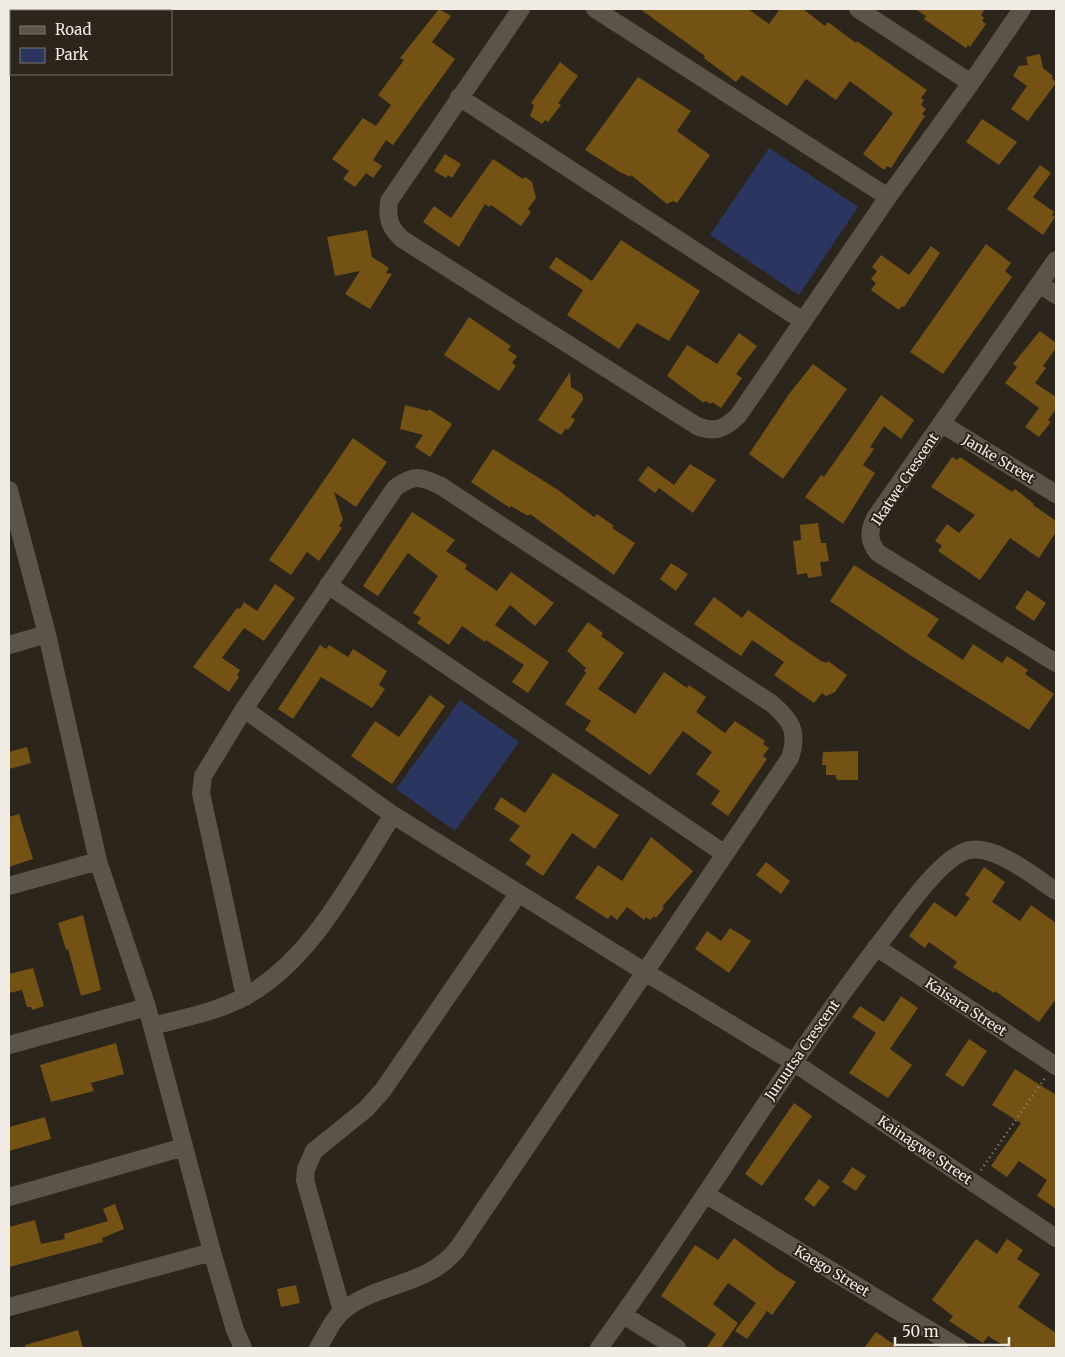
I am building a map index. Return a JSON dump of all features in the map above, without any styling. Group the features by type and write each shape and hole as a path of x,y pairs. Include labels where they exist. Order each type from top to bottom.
{"street":[{"path":"521,9 389,200 387,214 392,229 402,239 697,426 708,430 719,430 738,416 888,197 1022,9"},
{"path":"595,9 888,197"},
{"path":"858,9 971,83"},
{"path":"459,97 803,321"},
{"name":"Ikatwe Crescent","path":"1053,654 878,553 872,546 870,537 871,527 875,518 1056,260"},
{"path":"1040,284 1056,295"},
{"name":"Janke Street","path":"942,424 1056,494"},
{"path":"245,996 201,785 206,769 328,585 395,488 406,480 418,477 441,486 771,703 788,718 792,727 793,749 790,758 451,1257 424,1276 373,1294 342,1311 318,1348"},
{"path":"9,490 47,634 98,861 147,1007 212,1252 235,1330 243,1348"},
{"path":"328,585 725,854"},
{"path":"9,645 47,634"},
{"name":"Kainagwe Street","path":"244,710 392,815 644,972 794,1062 1056,1238"},
{"path":"152,1026 211,1011 245,996 280,974 311,941 392,815"},
{"name":"Juruutsa Crescent","path":"599,1348 706,1194 794,1062 876,947 918,893 950,861 964,852 977,848 995,853 1056,891"},
{"path":"9,886 98,861"},
{"path":"342,1311 305,1180 310,1160 314,1151 366,1109 383,1090 518,894"},
{"name":"Kaisara Street","path":"876,947 1055,1065"},
{"path":"9,1045 147,1007"},
{"path":"9,1197 184,1146"},
{"name":"Kaego Street","path":"706,1194 958,1348"},
{"path":"9,1307 212,1252"},
{"path":"623,1315 677,1348"}],"path":[{"path":"973,1182 1055,1065"}],"green space":[{"path":"769,148 858,207 799,295 710,235"},
{"path":"460,700 519,742 455,831 396,789"}],"building":[{"path":"439,9 451,16 432,42 455,59 393,145 386,140 373,160 382,166 373,178 366,173 355,187 343,179 349,171 332,159 363,118 376,126 391,105 378,95 404,60 400,58"},
{"path":"640,9 748,9 769,24 780,9 803,9 825,26 828,22 927,90 921,98 924,100 921,105 926,109 922,114 925,116 891,168 887,166 884,170 863,154 893,113 850,81 836,100 806,79 787,106 742,75 736,82 704,58 705,56"},
{"path":"915,9 985,9 981,15 984,18 982,21 986,24 970,47 968,45 966,48 924,19 926,16"},
{"path":"1040,54 1043,68 1053,76 1052,78 1056,83 1028,121 1011,109 1027,86 1013,76 1019,66 1028,65 1026,57"},
{"path":"560,62 578,76 558,103 561,105 548,122 545,120 542,124 530,116 534,105 531,103"},
{"path":"638,77 691,111 677,131 710,155 677,203 673,201 667,204 631,175 630,177 623,174 585,150"},
{"path":"982,119 1017,142 999,165 966,142"},
{"path":"445,154 461,164 452,178 448,175 446,178 434,171"},
{"path":"493,159 523,179 525,177 532,182 536,198 528,209 531,212 521,226 491,205 489,207 485,204 459,247 423,222 434,206 451,218"},
{"path":"1040,165 1051,173 1033,197 1054,212 1052,215 1055,217 1043,235 1007,209"},
{"path":"367,230 372,257 389,268 386,273 392,274 370,309 345,294 360,271 335,276 327,237"},
{"path":"621,240 700,291 669,341 637,323 619,349 567,315 583,290 549,268 556,257 592,281"},
{"path":"986,244 1011,263 1005,271 1012,277 943,374 910,352"},
{"path":"931,246 940,253 904,307 902,306 899,310 871,290 876,283 871,279 877,271 872,267 881,255 909,275"},
{"path":"469,317 511,346 508,350 517,356 512,363 516,366 499,391 444,355"},
{"path":"1040,331 1056,343 1056,348 1043,366 1046,368 1035,383 1056,397 1056,409 1048,420 1051,422 1039,437 1025,427 1039,408 1005,383 1017,367 1013,364"},
{"path":"739,333 757,346 736,374 742,378 721,408 712,402 711,404 705,401 704,403 667,376 687,345 717,364"},
{"path":"813,364 847,389 783,479 749,454 789,394"},
{"path":"570,372 571,387 582,394 583,400 571,417 575,420 568,430 566,428 561,435 538,420"},
{"path":"881,395 914,420 901,439 884,426 870,447 874,449 863,465 875,473 843,524 805,497 821,475 824,477"},
{"path":"405,405 428,411 429,409 452,424 430,457 415,447 423,435 400,429"},
{"path":"353,438 387,462 356,507 334,492 343,520 339,526 342,528 319,561 307,552 291,575 269,560"},
{"path":"493,449 558,490 594,517 597,514 614,526 612,528 635,543 614,575 530,514 528,516 511,506 510,508 471,482"},
{"path":"952,457 957,460 960,457 1012,492 1015,489 1033,505 1056,521 1056,532 1039,558 1010,538 980,580 938,551 942,546 935,541 947,524 959,533 975,515 931,487"},
{"path":"690,464 716,480 693,513 659,488 655,493 638,480 648,466 674,485"},
{"path":"412,512 455,540 446,551 467,565 465,569 497,591 511,572 554,603 535,626 510,605 495,625 549,662 528,693 512,682 524,665 486,640 485,642 462,626 449,645 417,623 421,618 413,613 438,576 408,553 378,596 363,586"},
{"path":"818,523 821,543 826,543 829,561 820,562 822,576 808,578 807,573 797,575 793,541 801,540 800,525"},
{"path":"671,563 688,574 676,591 660,579"},
{"path":"854,565 939,619 927,636 963,660 973,644 1002,663 1007,656 1028,670 1025,674 1054,694 1029,730 913,657 830,601"},
{"path":"275,584 295,598 264,641 244,628 222,658 240,670 237,675 239,677 229,692 193,667 237,608 240,609 244,602 257,611"},
{"path":"1027,590 1046,603 1034,621 1015,608"},
{"path":"714,597 742,618 748,610 821,661 826,663 828,661 847,675 835,692 826,696 822,693 814,703 774,675 784,662 752,640 741,656 694,624"},
{"path":"588,622 603,633 601,636 624,653 598,689 635,714 664,672 687,688 689,685 706,697 696,712 725,733 735,721 765,741 763,744 769,748 763,756 767,759 728,816 711,804 720,791 696,774 712,752 683,731 650,775 585,730 591,721 565,704 586,673 584,671 586,668 567,651"},
{"path":"320,645 326,649 329,645 348,657 353,649 387,671 379,685 385,689 372,708 321,677 293,719 278,709"},
{"path":"430,695 445,706 392,784 351,756 375,721 399,737"},
{"path":"27,747 31,763 9,769 9,752"},
{"path":"858,751 858,780 839,780 836,779 836,775 826,775 826,765 822,765 823,752"},
{"path":"553,773 619,815 595,849 572,833 543,876 525,864 531,856 509,840 520,826 494,809 501,797 525,813"},
{"path":"19,814 33,859 9,867 9,817"},
{"path":"651,837 693,871 662,907 664,908 656,918 654,916 650,920 646,917 644,920 627,907 617,920 611,915 608,919 575,898 598,865 622,881"},
{"path":"766,862 790,881 781,894 756,875"},
{"path":"984,867 1005,882 992,902 1020,921 1031,905 1056,923 1056,999 1039,1022 995,991 994,993 953,967 957,962 929,942 925,948 909,936 934,902 956,917 970,898 965,895"},
{"path":"83,915 101,990 81,996 68,949 66,950 58,923"},
{"path":"730,928 751,941 729,973 695,949 707,931 721,941"},
{"path":"33,968 44,1006 32,1010 31,1007 27,1007 22,990 9,993 9,974"},
{"path":"901,996 918,1008 890,1049 912,1065 888,1098 849,1073 876,1033 852,1017 860,1006 884,1022"},
{"path":"969,1039 987,1051 963,1087 945,1075"},
{"path":"116,1043 124,1074 91,1083 94,1091 51,1102 40,1065"},
{"path":"1015,1069 1056,1095 1056,1209 1037,1196 1047,1180 1019,1161 1007,1177 991,1166 1021,1123 992,1105"},
{"path":"794,1103 812,1116 762,1186 745,1174"},
{"path":"45,1117 51,1139 9,1151 9,1127"},
{"path":"852,1167 866,1176 856,1191 842,1182"},
{"path":"819,1179 830,1187 814,1207 804,1199"},
{"path":"115,1204 124,1229 102,1238 103,1242 9,1267 9,1227 35,1220 41,1244 65,1239 64,1234 108,1221 103,1209"},
{"path":"734,1238 796,1282 772,1315 767,1311 747,1339 735,1331 756,1303 728,1283 713,1304 738,1323 721,1348 706,1348 716,1334 661,1296 695,1245 718,1260"},
{"path":"976,1239 997,1254 1007,1239 1023,1250 1017,1259 1040,1274 1018,1307 1056,1333 1056,1348 1008,1348 988,1336 983,1343 949,1321 953,1316 932,1300"},
{"path":"296,1285 300,1303 281,1307 277,1289"},
{"path":"78,1330 83,1348 25,1348 25,1345"},
{"path":"876,1332 899,1348 864,1348"}]}
